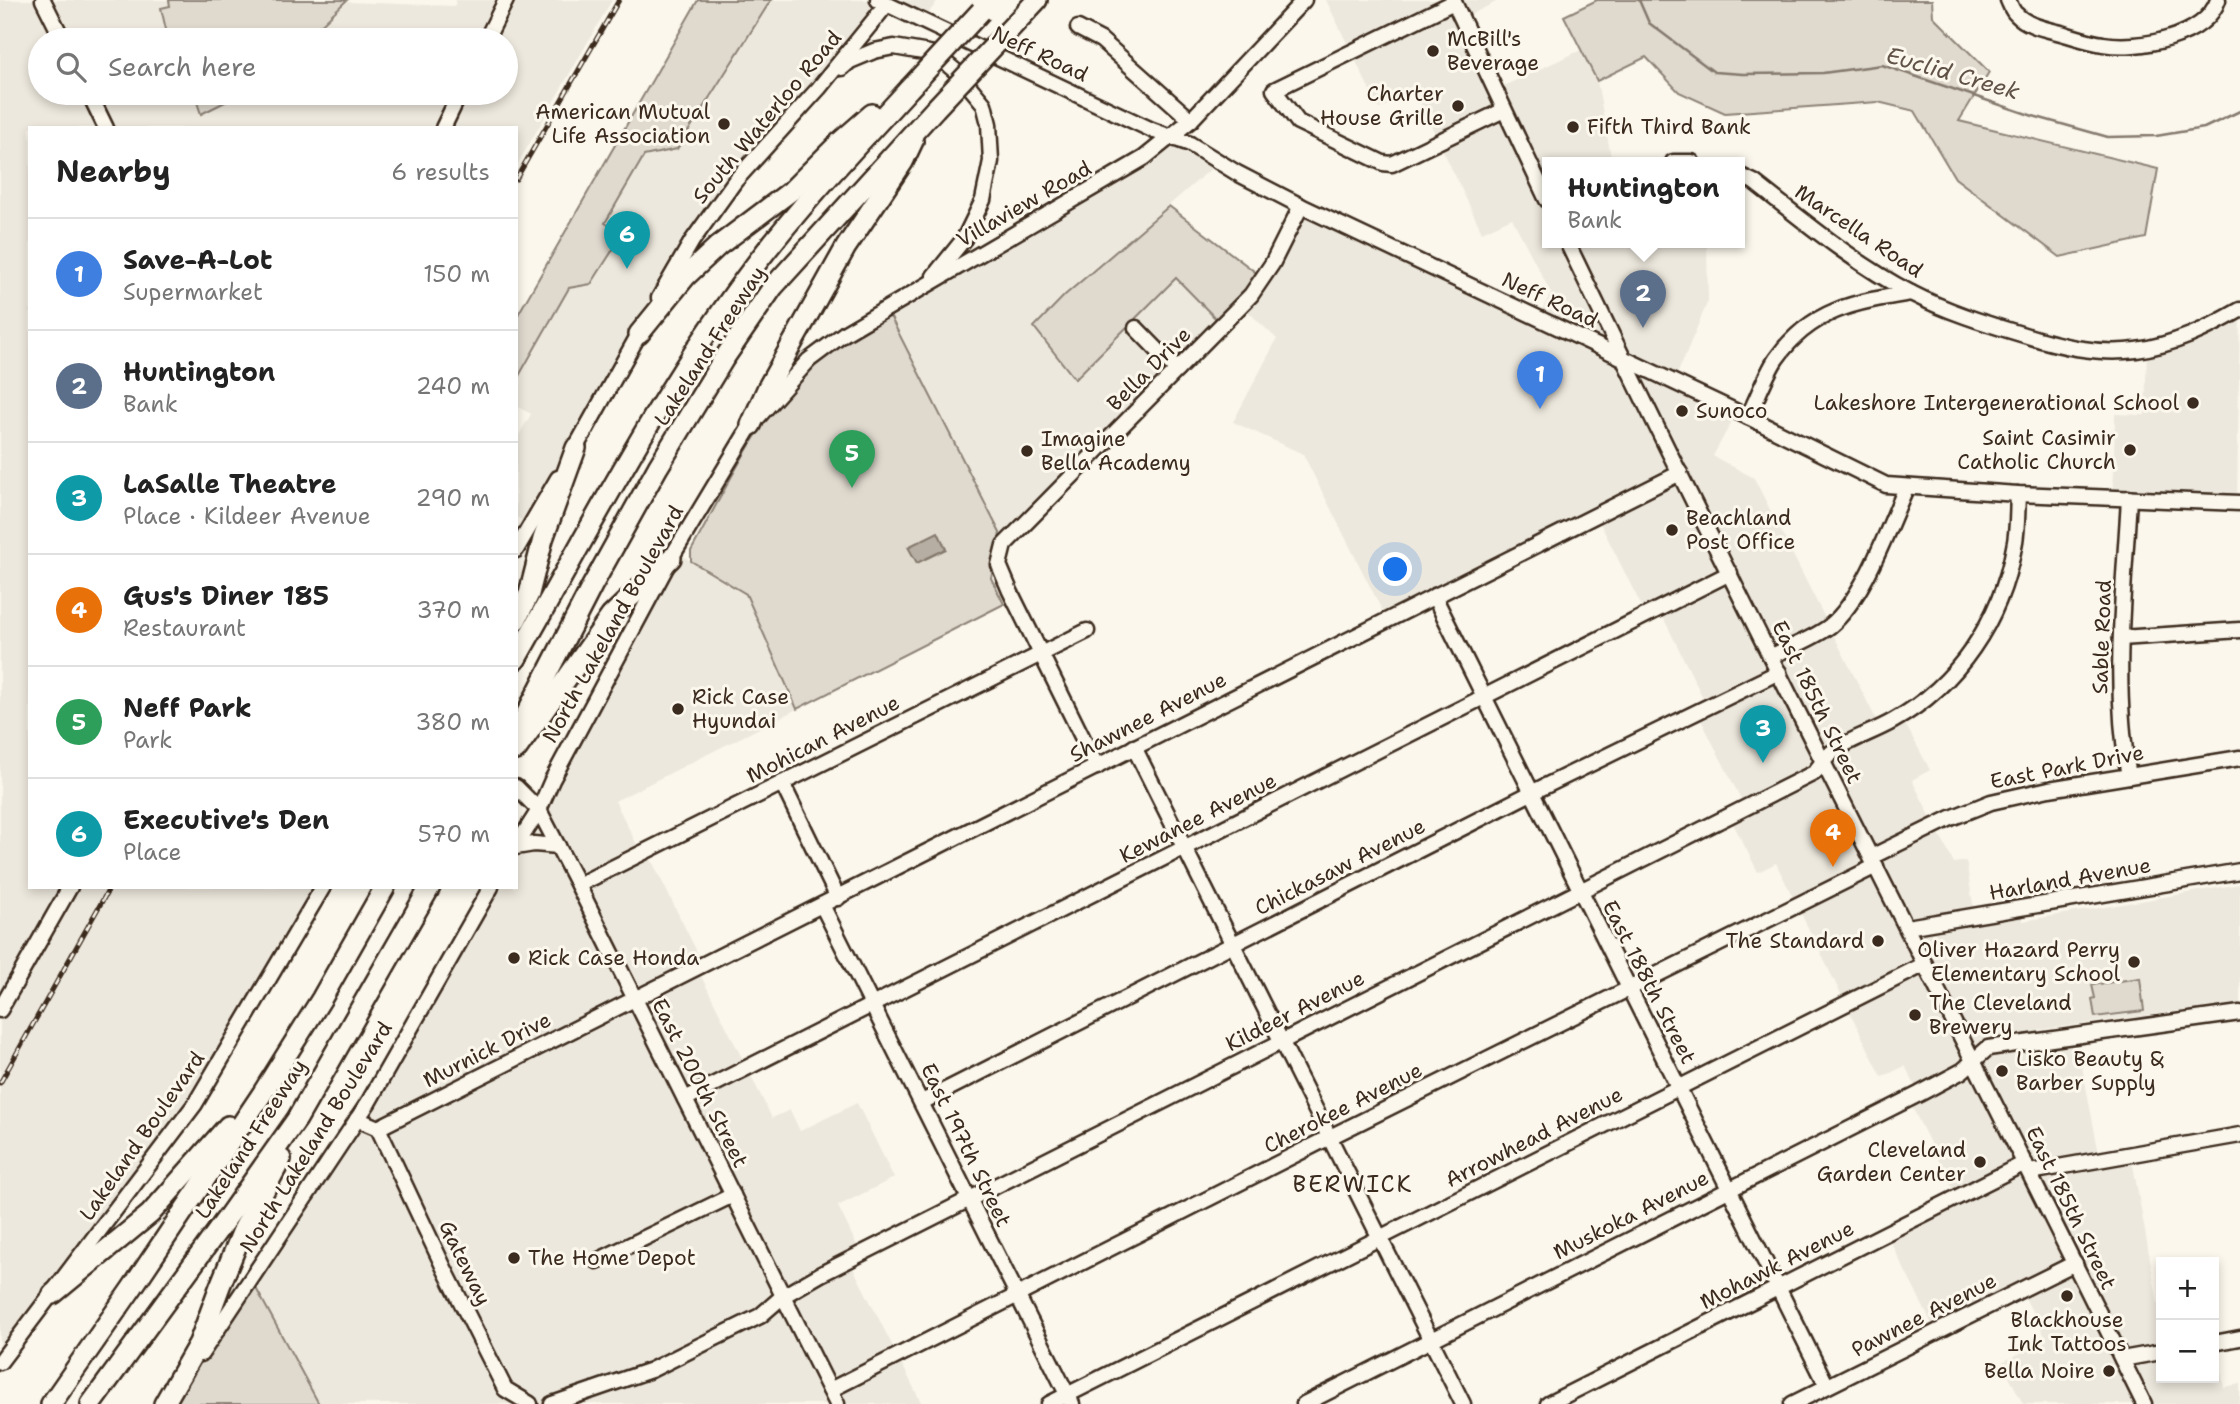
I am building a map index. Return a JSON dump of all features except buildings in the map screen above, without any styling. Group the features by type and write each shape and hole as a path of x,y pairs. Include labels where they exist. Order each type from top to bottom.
{"highway":[{"name":"Lakeland Freeway","path":"518,742 612,551 658,467 723,360 773,286 1037,0"},
{"path":"639,334 686,276 791,191 840,142 907,87 987,6"},
{"name":"Lakeland Freeway","path":"518,655 580,542 655,414 705,336 758,261 816,190 907,87"},
{"path":"751,425 768,387 846,247 903,162 921,124"},
{"path":"518,617 529,594 543,540 576,448"},
{"path":"518,742 611,616 671,558"},
{"name":"Lakeland Freeway","path":"51,1404 262,1094 322,998 384,889"},
{"name":"Lakeland Freeway","path":"91,1404 297,1119 429,889"},
{"path":"53,1294 150,1214 240,1113 322,998"},
{"path":"166,1404 199,1343 243,1230 285,1152 297,1119"}],"street":[{"path":"43,0 57,28"},
{"path":"492,28 506,0"},
{"name":"Villaview Road","path":"751,425 809,360 845,333 1144,159 1191,120 1304,0"},
{"path":"2008,0 2015,14 2036,27 2104,44 2135,45 2178,36 2202,23 2218,0"},
{"path":"1504,110 1392,164 1383,163 1298,122 1274,90 1453,1 1542,190"},
{"name":"South Waterloo Road","path":"518,547 692,241 735,181 819,88 883,2"},
{"name":"Neff Road","path":"883,2 1152,130 1190,144 1237,173 1301,205 1886,485 2018,494 2240,503"},
{"path":"1078,28 1101,40 1191,120"},
{"path":"819,88 850,61 884,49 909,48 935,54 959,74 984,104 989,124 990,161 983,200 964,239 927,286"},
{"path":"95,105 106,126"},
{"path":"444,126 454,105"},
{"name":"Marcella Road","path":"1745,178 1755,182 1842,248 1911,293 1969,318 2083,351 2135,350 2180,341 2240,310"},
{"name":"Bella Drive","path":"1040,653 999,565 1004,545 1177,369 1231,318 1272,264 1301,205"},
{"name":"East 185th Street","path":"1570,248 2144,1404"},
{"path":"1748,417 1775,361 1794,336 1818,318 1838,308 1860,301 1911,293"},
{"path":"1136,328 1177,369"},
{"name":"North Lakeland Boulevard","path":"518,844 539,810 552,780 671,558 751,425"},
{"name":"Shawnee Avenue","path":"635,999 1680,473"},
{"path":"1772,656 1829,626 1849,606 1861,588 1906,488"},
{"name":"Kildeer Avenue","path":"783,1296 821,1274 1281,1041 1814,774 1834,750 1894,721 1916,706 1962,664 1978,643 2009,574 2015,544 2018,494"},
{"name":"Sable Road","path":"2129,498 2121,638 2120,713 2129,776"},
{"name":"Kewanee Avenue","path":"685,1099 1730,573"},
{"name":"East 188th Street","path":"1434,596 1827,1386"},
{"path":"2121,638 2240,630"},
{"name":"Mohican Avenue","path":"578,885 1087,631"},
{"path":"1040,653 1097,767"},
{"name":"Chickasaw Avenue","path":"922,1102 1531,793 1779,672"},
{"path":"1134,747 1463,1404"},
{"name":"East Park Drive","path":"1873,862 1951,818 1991,802 2049,789 2240,758"},
{"path":"782,783 838,898"},
{"name":"East 200th Street","path":"518,789 539,810 558,846 837,1404"},
{"path":"518,847 534,844 558,846"},
{"name":"Cherokee Avenue","path":"830,1390 1628,989 1873,862"},
{"name":"Harland Avenue","path":"1907,927 2240,871"},
{"path":"0,1010 69,889"},
{"name":"Lakeland Boulevard","path":"0,1362 195,1104 322,889"},
{"name":"North Lakeland Boulevard","path":"166,1404 357,1119 490,889"},
{"name":"East 197th Street","path":"822,905 1069,1399"},
{"name":"Arrowhead Avenue","path":"1049,1404 1069,1399 1925,964"},
{"name":"Murnick Drive","path":"378,1128 635,999"},
{"name":"Muskoka Avenue","path":"1304,1404 1919,1094 1962,1071 1988,1048 2240,1013"},
{"path":"357,1119 378,1128"},
{"name":"Gateway","path":"378,1128 505,1389 530,1404"},
{"name":"Mohawk Avenue","path":"1548,1404 1778,1287 2028,1167 2240,1135"},
{"path":"597,1261 733,1195"},
{"name":"Pawnee Avenue","path":"1792,1404 2075,1263"},
{"path":"552,1404 651,1370 760,1316 783,1296"},
{"path":"2219,1342 2240,1338"},
{"path":"2122,1359 2156,1353"}],"shaded area":[{"path":"0,0 169,0 170,6 162,8 171,28 28,28 28,105 198,105 201,114 219,105 518,105 518,28 318,28 347,2 455,6 456,0 612,0 518,164 518,126 28,126 28,889 322,889 195,1104 0,1362"},
{"path":"169,0 347,0 318,28 166,28 161,8 170,6"},
{"path":"698,0 771,0 677,149 644,156 605,223 623,234 591,284 569,288 518,377 518,315"},
{"path":"771,0 938,0 923,21 887,5 735,181 531,525 518,518 518,437 531,414 518,407 518,378 570,288 591,284 622,234 605,224 644,156 677,149"},
{"path":"1326,0 1500,0 1462,19 1495,90 1581,50 1597,81 1611,157 1542,157 1542,248 1707,248 1708,301 1674,382 1737,412 1713,456 1754,478 1880,727 1901,716 1930,770 1912,780 1954,863 1966,861 1975,916 2020,908 2023,921 2240,884 2240,1003 2039,1030 2041,1040 2076,1035 2100,1159 2131,1154 2156,1292 2156,1383 2219,1383 2219,1363 2224,1387 2240,1384 2240,1404 2023,1404 2002,1362 2047,1340 2021,1290 1936,1332 1886,1233 1957,1197 1908,1099 1919,1093 1905,1066 1882,1077 1776,863 1758,872 1729,816 1745,807 1697,712 1707,706 1659,609 1646,615 1596,515 1387,620 1303,454 1233,422 1277,339 1242,306 1301,206 1538,317 1551,293 1512,218 1482,232 1415,92 1379,109"},
{"path":"1597,0 1932,0 1933,16 1989,72 1959,121 2158,169 2146,238 2060,257 1955,178 1915,111 1878,102 1725,113 1679,92 1646,57 1597,81 1564,16"},
{"path":"198,105 219,105 201,114"},
{"name":"Imagine Bella Academy","path":"1172,137 1219,162 1065,295 1034,327 1075,379 1177,278 1223,326 1004,545 885,309"},
{"path":"1169,206 1263,278 1223,326 1176,278 1075,379 1034,327 1065,295"},
{"name":"Lakeshore Intergenerational School","path":"2240,310 2237,503 2113,497 2115,414 2145,415 2147,348"},
{"path":"890,316 1000,533 991,578 1004,604 797,709 746,594 691,561 691,551 744,454 793,386 831,353"},
{"path":"938,532 946,549 917,563 908,547"},
{"path":"676,552 746,594 797,709 615,801 641,853 647,851 703,964 697,968 772,1118 790,1110 800,1131 857,1103 894,1178 838,1206 861,1254 849,1260 922,1404 319,1404 251,1279 307,1195 490,889 518,889 518,842"},
{"path":"2140,978 2144,1011 2095,1017 2092,985"},
{"path":"251,1279 319,1404 166,1404"}],"waterway":[{"name":"Euclid Creek","path":"1639,0 1649,23 1714,72 1823,73 1882,65 2033,116 2108,137 2156,136 2204,128 2240,111"}],"railway":[{"path":"518,176 619,0"},
{"path":"0,1083 109,889"}],"place":[{"name":"McBill's Beverage","path":"1433,51"},
{"name":"Charter House Grille","path":"1458,106"},
{"name":"American Mutual Life Association","path":"724,124"},
{"name":"Fifth Third Bank","path":"1573,127"},
{"name":"Executive's Den","path":"627,269"},
{"name":"Huntington","path":"1643,328"},
{"name":"Lakeshore Intergenerational School","path":"2193,403"},
{"name":"Save-A-Lot","path":"1540,409"},
{"name":"Sunoco","path":"1682,411"},
{"name":"Saint Casimir Catholic Church","path":"2130,450"},
{"name":"Imagine Bella Academy","path":"1027,451"},
{"name":"Neff Park","path":"852,488"},
{"name":"Beachland Post Office","path":"1672,530"},
{"name":"Rick Case Hyundai","path":"678,709"},
{"name":"LaSalle Theatre","path":"1763,763"},
{"name":"Gus's Diner 185","path":"1833,867"},
{"name":"The Standard","path":"1878,941"},
{"name":"Rick Case Honda","path":"514,958"},
{"name":"Oliver Hazard Perry Elementary School","path":"2134,962"},
{"name":"The Cleveland Brewery","path":"1915,1015"},
{"name":"Lisko Beauty & Barber Supply","path":"2002,1071"},
{"name":"Cleveland Garden Center","path":"1980,1162"},
{"name":"The Home Depot","path":"514,1258"},
{"name":"Blackhouse Ink Tattoos","path":"2067,1296"},
{"name":"Bella Noire","path":"2109,1371"}],"district":[{"name":"BERWICK","path":"1353,1184"}]}
